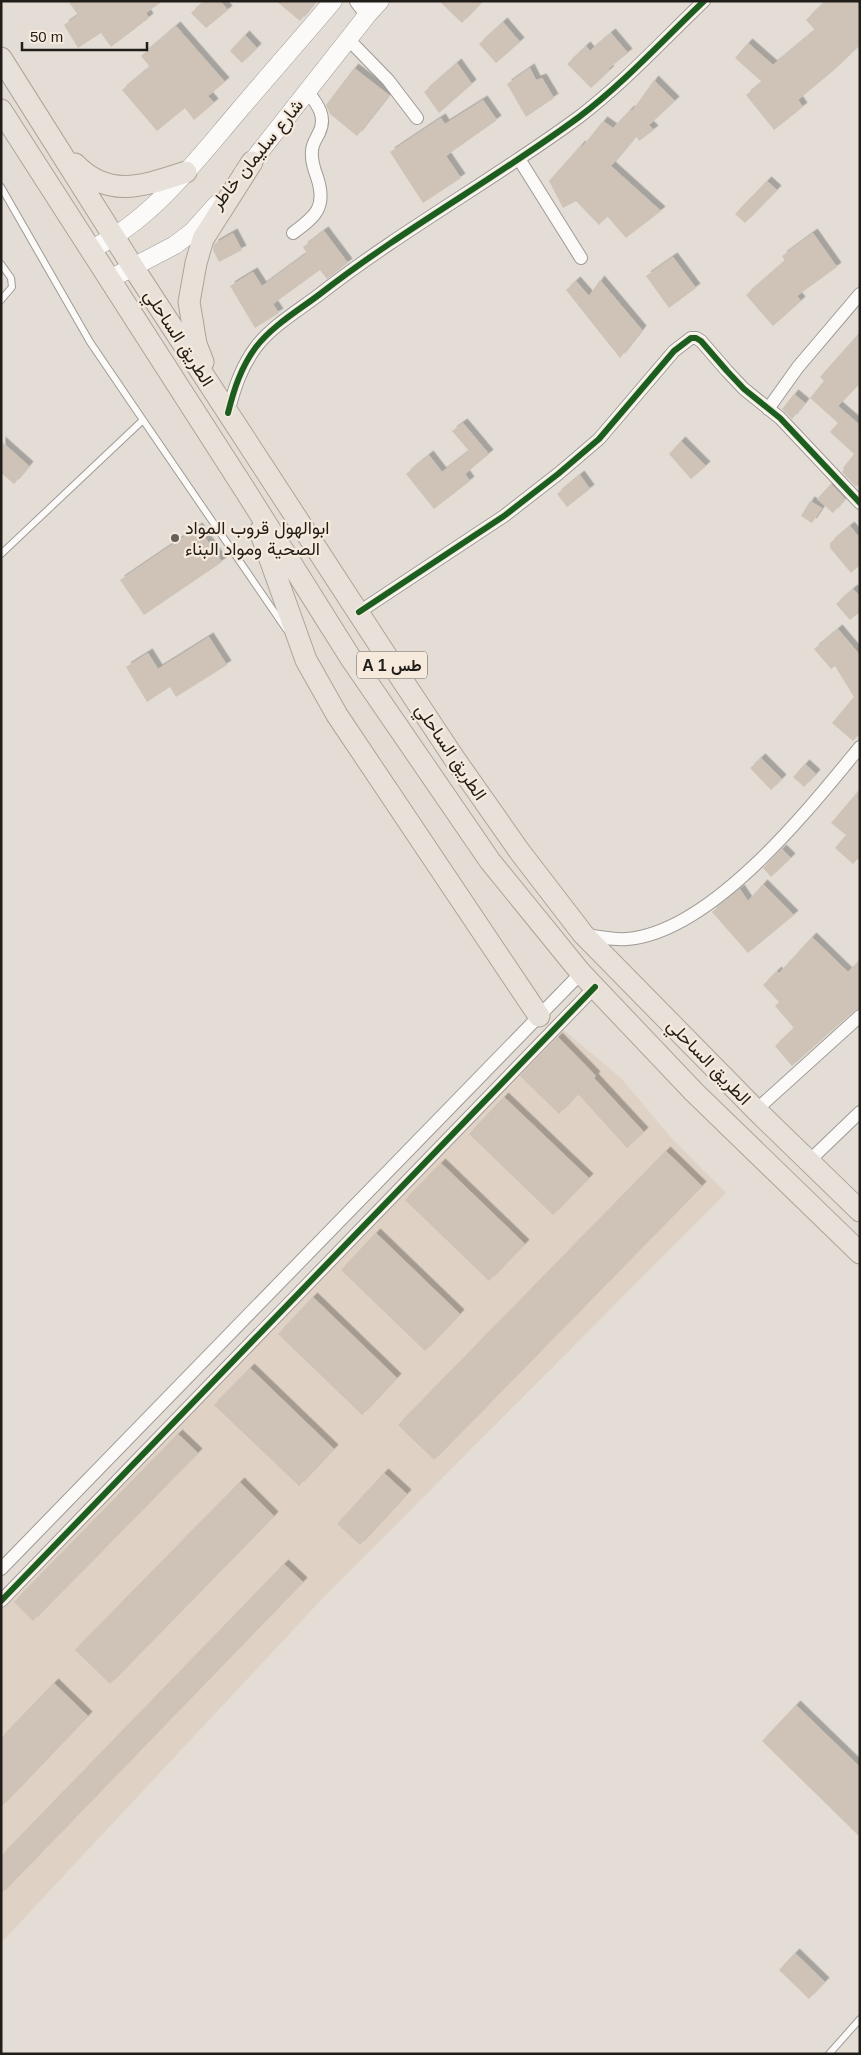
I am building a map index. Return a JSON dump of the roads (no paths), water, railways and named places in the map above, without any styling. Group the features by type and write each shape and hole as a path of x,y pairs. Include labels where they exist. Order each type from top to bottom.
{"highway":[{"name":"الطريق الساحلي","path":"1,58 50,138 116,236 133,267 214,392 454,758 520,852 584,934 756,1110 860,1211"},
{"name":"الطريق الساحلي","path":"1,110 246,490 350,657 490,861 588,980 694,1092 860,1253"},
{"path":"50,138 82,171 96,181 111,186 128,188 150,184 186,172"},
{"path":"214,392 196,344 189,302 202,239 252,162"},
{"path":"246,490 306,660 337,715 539,1016"}],"main road":[{"path":"91,249 116,236 130,226 186,172 334,1"},
{"name":"شارع سليمان خاطر","path":"110,279 175,245 192,232 252,162 349,40 369,5"}],"street":[{"path":"228,413 243,366 256,346 275,329 378,250 519,159 587,110 621,81 704,1"},
{"path":"349,40 388,80 417,118"},
{"path":"293,233 316,215 322,194 312,148 320,132 323,117 317,104 308,92"},
{"path":"519,159 581,258"},
{"path":"768,409 798,368 860,294"},
{"path":"359,612 504,516 558,474 599,439 674,351 686,340 696,338 701,341 727,371 780,418 860,503"},
{"path":"584,934 611,939 628,939 660,931 685,920 706,906 775,845 860,747"},
{"path":"1,1569 539,1016 588,980"},
{"path":"1,1601 198,1396 588,980"},
{"path":"756,1110 860,1016"},
{"path":"809,1161 860,1112"},
{"path":"184,1382 198,1396"}],"lane":[{"path":"1,187 90,342 306,660"},
{"path":"1,264 11,278 12,287 1,300"},
{"path":"1,554 143,420"},
{"path":"829,2054 860,2019"}],"place":[{"name":"ابوالهول قروب المواد الصحية ومواد البناء","path":"175,538"}]}
